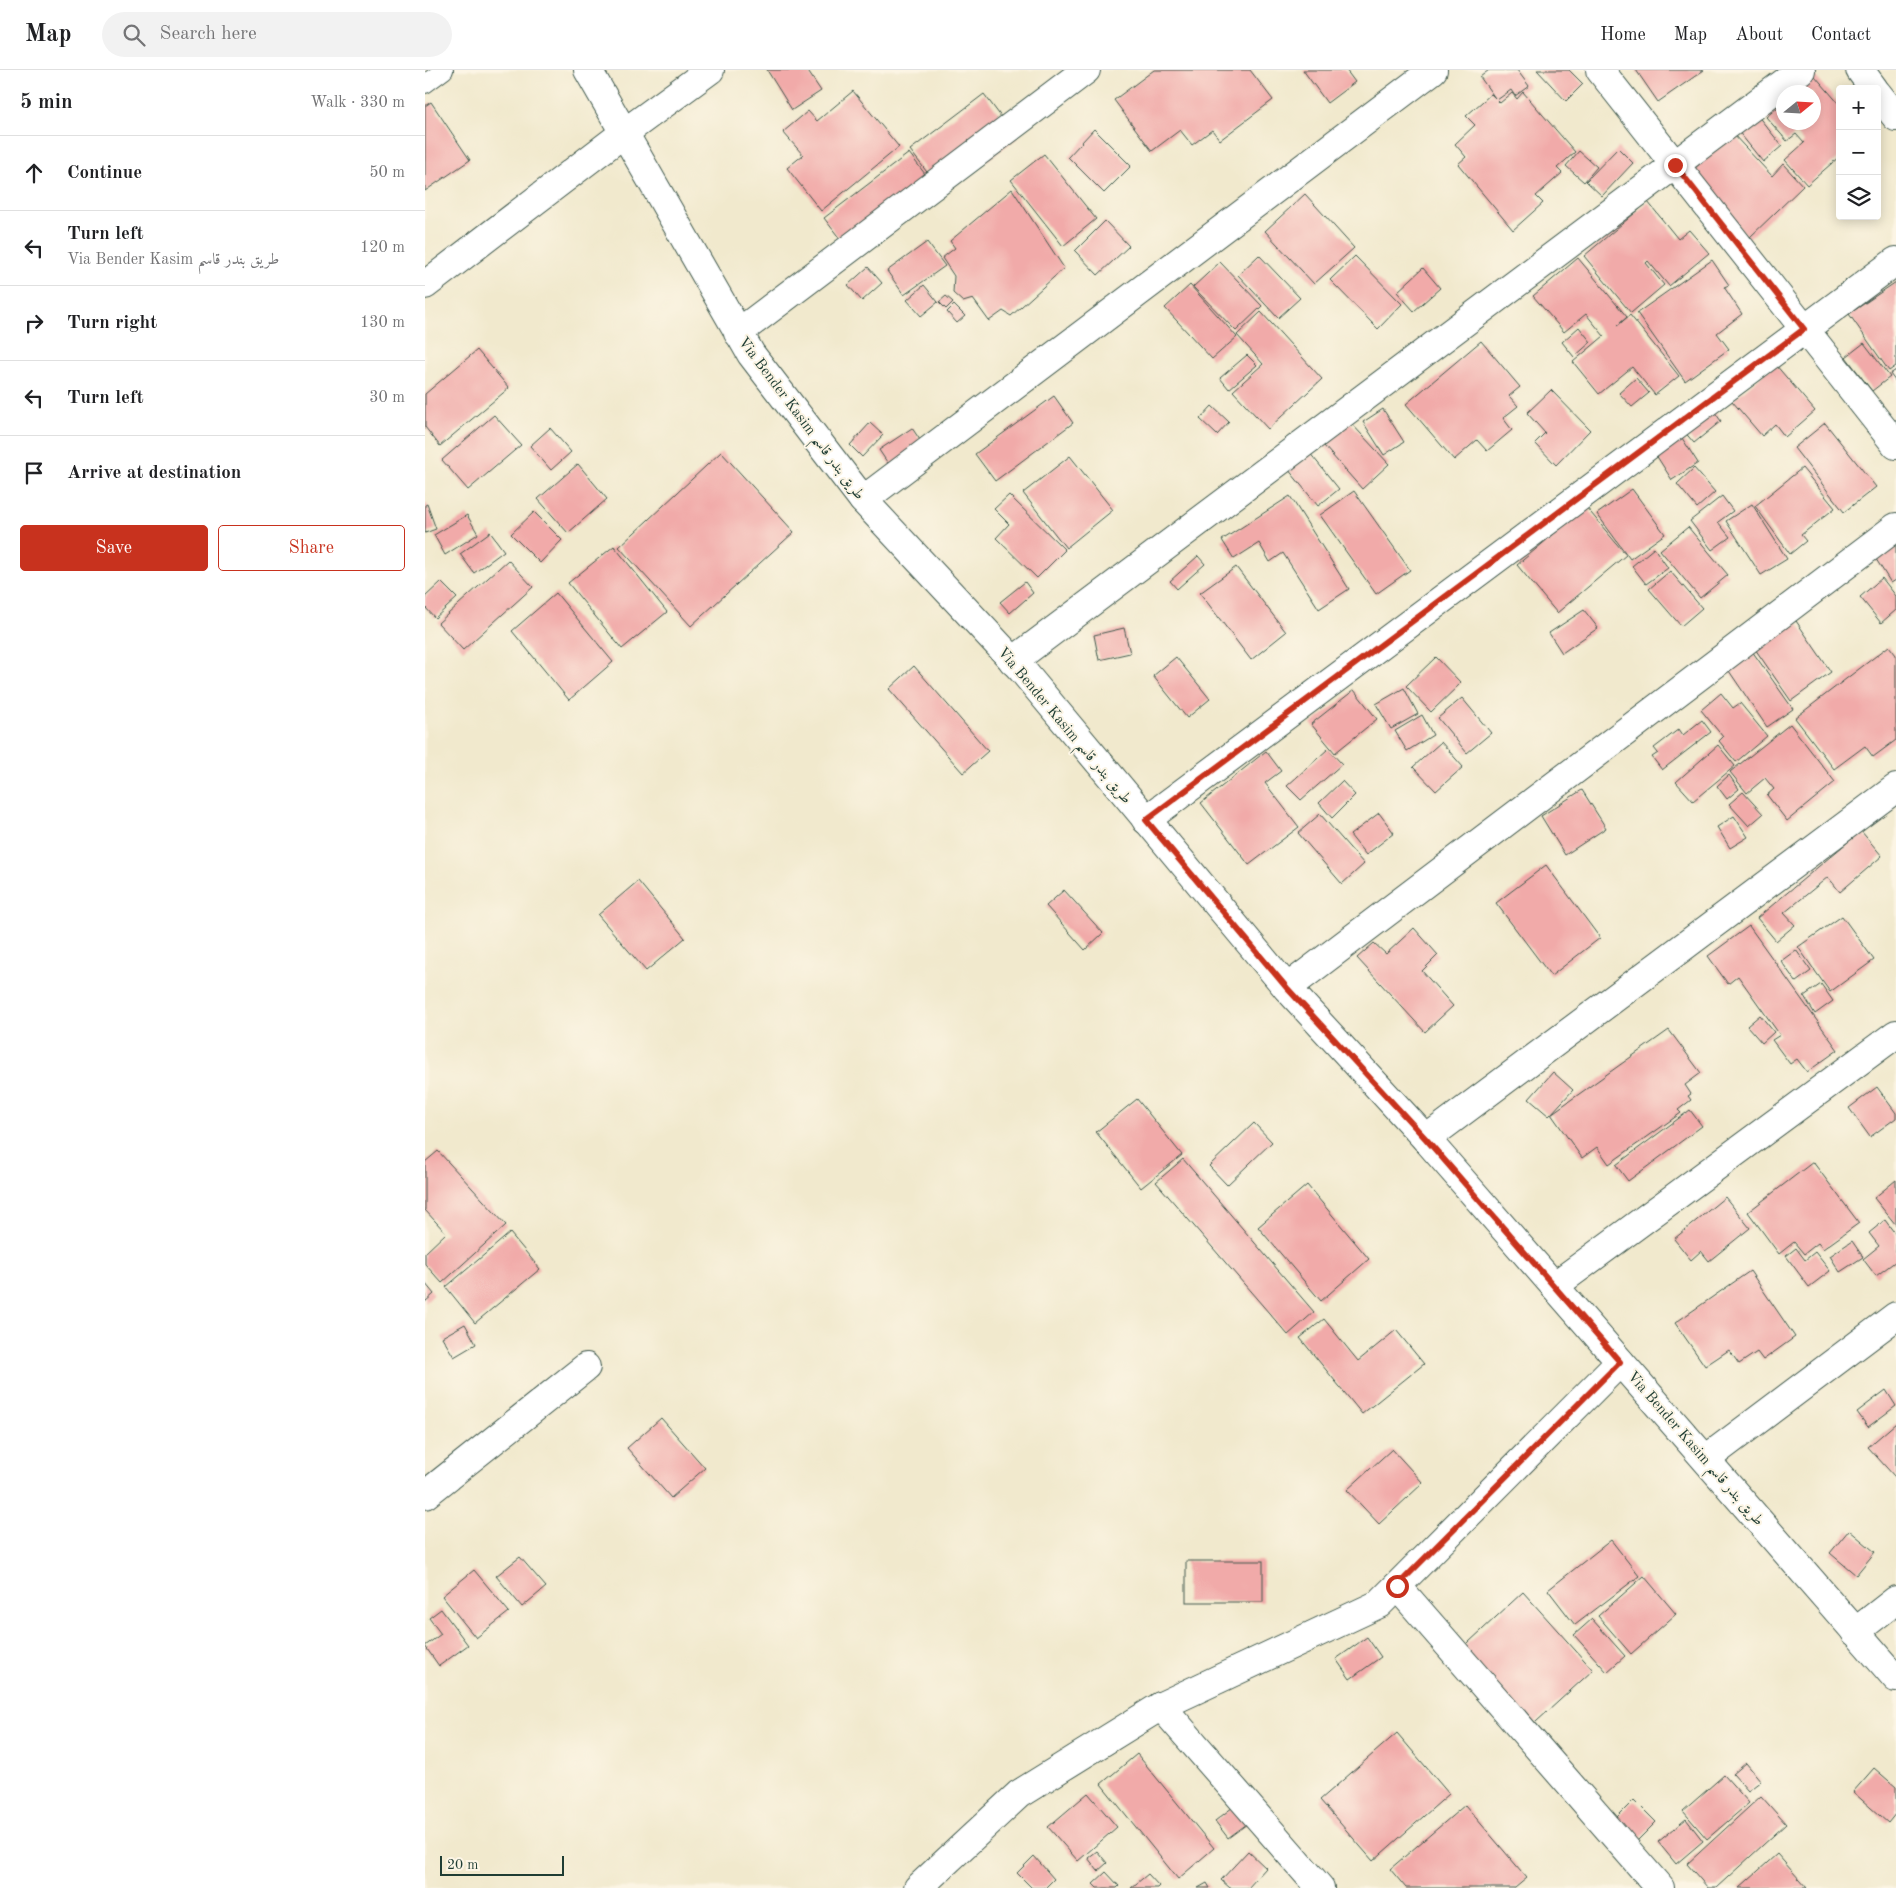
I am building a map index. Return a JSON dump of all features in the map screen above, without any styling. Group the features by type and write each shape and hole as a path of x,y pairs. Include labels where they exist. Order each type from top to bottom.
{"street":[{"name":"Via Bender Kasim طريق بندر قاسم","path":"587,70 751,354 863,500 1013,661 1287,988 1426,1139 1896,1678"},
{"path":"425,286 623,133 710,70"},
{"path":"738,333 1086,70"},
{"path":"863,500 1433,70"},
{"path":"1600,70 1896,445"},
{"path":"1013,661 1801,70"},
{"path":"1860,70 1871,85"},
{"path":"1881,97 1896,117"},
{"path":"1146,820 1896,261"},
{"path":"1287,988 1896,527"},
{"path":"1426,1139 1896,788"},
{"path":"1554,1286 1896,1034"},
{"path":"1706,1459 1896,1316"},
{"path":"918,1888 1019,1794 1161,1706 1379,1604 1620,1362"},
{"path":"425,1495 586,1367"},
{"path":"1397,1586 1660,1888"},
{"path":"1855,1632 1896,1600"},
{"path":"1161,1706 1320,1888"}],"lane":[{"path":"425,84 444,70"}],"building":[{"path":"767,70 807,70 821,91 792,110"},
{"path":"1154,70 1250,70 1273,100 1220,140 1212,130 1192,145 1180,130 1152,151 1114,100"},
{"path":"1303,70 1346,70 1355,82 1327,103"},
{"path":"1489,70 1517,70 1529,86 1515,96 1511,90 1497,100 1500,103 1512,93 1517,99 1523,92 1575,152 1557,168 1562,173 1536,196 1543,203 1513,230 1458,164 1466,157 1455,144 1475,125 1466,116 1491,94 1495,98 1480,77"},
{"path":"1537,70 1569,70 1583,84 1566,101"},
{"path":"1636,70 1704,70 1658,102"},
{"path":"1815,76 1836,100 1836,160 1807,185 1785,160 1804,143 1796,134 1787,141 1777,130 1821,130 1821,85 1804,85"},
{"path":"853,91 899,147 821,211 787,168 803,155 783,132 808,111 817,121"},
{"path":"984,94 1017,138 943,193 910,150"},
{"path":"431,102 470,160 425,191 425,106"},
{"path":"1776,109 1776,128 1766,117"},
{"path":"1757,115 1782,146 1763,162 1738,131"},
{"path":"1094,129 1131,166 1104,193 1068,157"},
{"path":"1732,133 1772,176 1783,164 1803,186 1749,238 1689,174"},
{"path":"1618,148 1633,163 1602,196 1586,181"},
{"path":"1579,151 1597,167 1584,182 1566,166"},
{"path":"909,153 938,191 853,256 824,218"},
{"path":"1044,154 1096,219 1063,246 1011,180"},
{"path":"1012,189 1064,268 1011,316 1003,311 989,321 973,299 963,302 953,293 954,276 942,258 955,248 950,241"},
{"path":"1305,194 1354,248 1314,284 1265,231"},
{"path":"1648,202 1678,239 1689,230 1709,253 1669,286 1648,261 1646,263 1664,285 1631,313 1584,256"},
{"path":"1105,221 1129,246 1098,275 1075,251"},
{"path":"927,242 945,266 904,295 887,271"},
{"path":"1259,255 1300,298 1278,318 1238,275"},
{"path":"1355,256 1402,304 1378,329 1330,280"},
{"path":"1578,258 1627,317 1617,326 1630,315 1679,376 1655,395 1632,367 1599,394 1573,362 1604,336 1586,314 1564,332 1533,296"},
{"path":"1712,260 1729,285 1724,287 1742,314 1717,333 1729,349 1685,381 1637,313"},
{"path":"1220,262 1262,306 1236,331 1193,287"},
{"path":"868,267 882,283 862,301 848,285"},
{"path":"1423,268 1440,288 1414,311 1397,292"},
{"path":"1896,282 1896,366 1889,371 1849,314"},
{"path":"924,285 938,302 921,316 907,300"},
{"path":"1190,285 1237,337 1212,359 1165,308"},
{"path":"946,296 953,302 946,309 939,302"},
{"path":"954,305 965,316 957,323 947,312"},
{"path":"1261,312 1322,379 1268,429 1233,391 1263,364 1237,335"},
{"path":"1579,327 1591,342 1574,357 1562,342"},
{"path":"1481,341 1520,387 1509,396 1518,406 1503,418 1512,430 1487,451 1477,440 1454,460 1406,404"},
{"path":"1864,343 1890,377 1872,391 1846,357"},
{"path":"477,350 509,388 440,446 425,427 425,394"},
{"path":"1247,355 1257,365 1229,389 1220,378"},
{"path":"1775,364 1815,411 1785,437 1775,424 1762,436 1732,401"},
{"path":"1896,370 1896,382 1890,374"},
{"path":"1636,378 1649,393 1632,407 1619,393"},
{"path":"1551,390 1590,430 1556,465 1535,443 1545,433 1527,413"},
{"path":"1054,396 1073,423 995,481 975,454"},
{"path":"1212,406 1229,422 1217,435 1200,419"},
{"path":"1711,407 1721,421 1694,443 1683,430"},
{"path":"1383,409 1404,442 1384,455 1363,422"},
{"path":"494,415 521,445 468,490 442,460"},
{"path":"1350,422 1389,464 1362,489 1324,446"},
{"path":"870,423 883,435 862,457 850,445"},
{"path":"1825,423 1876,487 1844,512 1794,448"},
{"path":"550,428 571,452 551,470 530,446"},
{"path":"912,428 926,449 893,471 879,450"},
{"path":"1682,438 1698,463 1672,480 1656,455"},
{"path":"721,452 794,532 691,626 619,547"},
{"path":"1309,452 1339,489 1318,506 1288,469"},
{"path":"1070,456 1113,510 1066,548 1023,493"},
{"path":"578,464 607,499 568,533 538,499"},
{"path":"1694,468 1715,492 1697,508 1677,484"},
{"path":"1802,468 1835,508 1801,535 1806,541 1790,554 1755,506"},
{"path":"1632,489 1665,534 1630,559 1597,514"},
{"path":"1354,491 1410,570 1376,594 1320,515"},
{"path":"1009,495 1065,550 1037,578 996,538 1009,524 994,509"},
{"path":"1290,496 1349,589 1319,609 1283,553 1270,562 1259,543 1234,559 1222,540"},
{"path":"1722,496 1733,511 1718,522 1730,537 1712,550 1690,521"},
{"path":"427,504 436,529 425,533 425,505"},
{"path":"1752,504 1787,559 1761,575 1726,521"},
{"path":"1586,507 1626,555 1557,613 1517,565"},
{"path":"534,512 562,540 540,563 511,534"},
{"path":"467,515 478,534 445,555 434,535"},
{"path":"1688,527 1728,575 1700,598 1660,550"},
{"path":"1896,531 1896,580 1891,583 1869,548"},
{"path":"490,532 504,551 474,573 460,554"},
{"path":"614,546 667,612 622,649 568,583"},
{"path":"1654,548 1668,568 1646,584 1632,566"},
{"path":"1198,556 1205,564 1177,589 1170,581"},
{"path":"508,560 533,587 463,650 438,623"},
{"path":"1236,567 1286,632 1251,660 1200,593"},
{"path":"1670,571 1702,608 1681,626 1649,589"},
{"path":"1882,578 1896,596 1896,610 1881,623 1860,597"},
{"path":"441,582 457,598 435,618 425,607 425,597"},
{"path":"1025,582 1033,593 1010,613 1000,602"},
{"path":"556,593 613,662 569,700 512,631"},
{"path":"1584,610 1598,628 1562,653 1549,633"},
{"path":"1794,618 1831,672 1791,701 1753,646"},
{"path":"1124,628 1130,653 1099,660 1094,635"},
{"path":"1889,646 1896,655 1896,740 1873,757 1865,746 1834,769 1795,718"},
{"path":"1752,651 1793,709 1767,727 1727,668"},
{"path":"1176,657 1210,699 1187,718 1153,676"},
{"path":"1436,657 1461,683 1431,712 1406,686"},
{"path":"914,666 988,751 963,773 889,689"},
{"path":"1404,688 1418,714 1391,729 1376,704"},
{"path":"1354,690 1377,719 1335,753 1311,724"},
{"path":"1721,693 1733,708 1740,703 1767,736 1736,762 1719,741 1723,737 1701,710"},
{"path":"1462,698 1491,733 1467,753 1438,718"},
{"path":"1422,715 1433,735 1407,751 1395,731"},
{"path":"1702,720 1711,732 1662,770 1652,757 1658,753 1654,748 1679,729 1683,735"},
{"path":"1790,724 1835,782 1787,821 1767,795 1774,789 1765,778 1747,793 1730,772"},
{"path":"1441,742 1463,767 1436,791 1413,767"},
{"path":"1718,745 1735,766 1693,801 1676,782"},
{"path":"1328,749 1342,764 1301,800 1287,786"},
{"path":"1266,751 1281,771 1265,783 1299,827 1249,865 1201,803"},
{"path":"1729,775 1739,789 1727,799 1717,786"},
{"path":"1342,781 1355,795 1332,818 1319,803"},
{"path":"1582,790 1606,828 1565,855 1541,816"},
{"path":"1743,792 1763,814 1749,826 1729,804"},
{"path":"1379,813 1394,833 1366,855 1350,835"},
{"path":"1320,814 1364,864 1342,884 1298,833"},
{"path":"1734,816 1748,837 1730,848 1717,827"},
{"path":"1861,831 1882,856 1840,892 1828,877 1784,913 1795,925 1776,941 1757,918"},
{"path":"1546,865 1600,938 1551,976 1496,903"},
{"path":"638,881 685,938 646,971 598,915"},
{"path":"1064,890 1103,933 1085,950 1046,906"},
{"path":"1842,916 1874,960 1830,992 1798,947"},
{"path":"1749,926 1838,1050 1807,1072 1797,1059 1790,1064 1772,1040 1780,1035 1738,976 1728,984 1708,956"},
{"path":"1414,928 1438,955 1422,971 1453,1006 1425,1032 1357,958 1374,943 1386,954"},
{"path":"1796,950 1811,971 1796,982 1781,961"},
{"path":"1821,984 1833,1001 1815,1014 1804,996"},
{"path":"1760,1015 1774,1032 1762,1043 1747,1026"},
{"path":"1669,1030 1701,1073 1685,1085 1691,1094 1688,1096 1691,1100 1678,1110 1681,1113 1609,1164 1597,1147 1582,1158 1551,1114"},
{"path":"1553,1072 1573,1090 1549,1116 1529,1099"},
{"path":"1877,1087 1896,1113 1896,1118 1870,1137 1849,1108"},
{"path":"1137,1099 1182,1155 1141,1188 1096,1132"},
{"path":"1690,1110 1702,1126 1628,1181 1616,1165"},
{"path":"1254,1123 1272,1142 1227,1185 1209,1166"},
{"path":"438,1151 506,1225 442,1283 425,1264 425,1253 446,1233 425,1210 425,1162"},
{"path":"1183,1159 1314,1312 1288,1335 1156,1182"},
{"path":"1813,1162 1859,1223 1823,1249 1818,1243 1804,1254 1794,1242 1779,1254 1748,1212"},
{"path":"1896,1180 1896,1225 1874,1198"},
{"path":"1307,1185 1369,1259 1321,1301 1258,1227"},
{"path":"1725,1197 1750,1228 1709,1261 1701,1251 1691,1260 1674,1239"},
{"path":"1885,1220 1896,1235 1896,1261 1876,1276 1863,1259 1879,1246 1869,1233"},
{"path":"510,1233 540,1269 475,1323 446,1287"},
{"path":"1852,1241 1863,1257 1840,1272 1830,1256"},
{"path":"1796,1248 1805,1260 1815,1252 1830,1271 1809,1287 1786,1256"},
{"path":"1750,1271 1795,1337 1763,1360 1757,1352 1739,1364 1729,1350 1705,1366 1675,1323"},
{"path":"425,1283 434,1294 425,1302"},
{"path":"1324,1319 1358,1361 1396,1330 1424,1364 1362,1414 1300,1338"},
{"path":"465,1324 476,1344 454,1357 442,1337"},
{"path":"1886,1390 1896,1406 1868,1427 1857,1412"},
{"path":"661,1418 705,1468 671,1498 627,1448"},
{"path":"1896,1423 1896,1476 1895,1477 1868,1447"},
{"path":"1392,1449 1423,1483 1379,1524 1347,1490"},
{"path":"1849,1530 1875,1552 1856,1575 1830,1553"},
{"path":"1611,1540 1639,1576 1575,1625 1548,1590"},
{"path":"520,1557 546,1587 522,1607 496,1576"},
{"path":"1186,1561 1263,1561 1263,1602 1186,1602"},
{"path":"474,1570 509,1612 476,1638 442,1596"},
{"path":"1644,1576 1676,1614 1631,1654 1598,1616"},
{"path":"1523,1592 1593,1670 1525,1732 1455,1655"},
{"path":"441,1609 468,1645 439,1666 425,1646 441,1634 429,1618"},
{"path":"1592,1619 1625,1656 1607,1672 1574,1635"},
{"path":"1367,1637 1381,1657 1350,1679 1336,1659"},
{"path":"1397,1733 1449,1794 1373,1861 1320,1800"},
{"path":"1137,1754 1214,1848 1178,1879 1101,1784"},
{"path":"1746,1763 1761,1781 1748,1791 1733,1774"},
{"path":"1874,1768 1896,1787 1896,1813 1888,1823 1853,1792"},
{"path":"1724,1775 1749,1803 1707,1839 1683,1811"},
{"path":"1088,1793 1117,1827 1078,1861 1048,1827"},
{"path":"1761,1796 1786,1824 1716,1888 1708,1888 1687,1864"},
{"path":"1634,1800 1656,1822 1636,1842 1615,1819"},
{"path":"1465,1805 1527,1878 1515,1888 1406,1888 1390,1869"},
{"path":"1233,1807 1247,1824 1228,1838 1215,1821"},
{"path":"1686,1819 1703,1841 1676,1864 1658,1842"},
{"path":"1097,1851 1107,1863 1098,1871 1088,1858"},
{"path":"1248,1851 1266,1868 1248,1888 1230,1888 1221,1880"},
{"path":"1777,1854 1807,1888 1739,1888"},
{"path":"1034,1856 1054,1879 1045,1888 1032,1888 1017,1873"},
{"path":"1106,1872 1119,1886 1117,1888 1097,1888 1093,1884"},
{"path":"1148,1874 1159,1886 1157,1888 1131,1888"},
{"path":"1207,1883 1210,1888 1198,1888"}],"route":[{"path":"1397,1586 1620,1362 1426,1139 1287,988 1146,820 1804,329 1675,165"}]}
